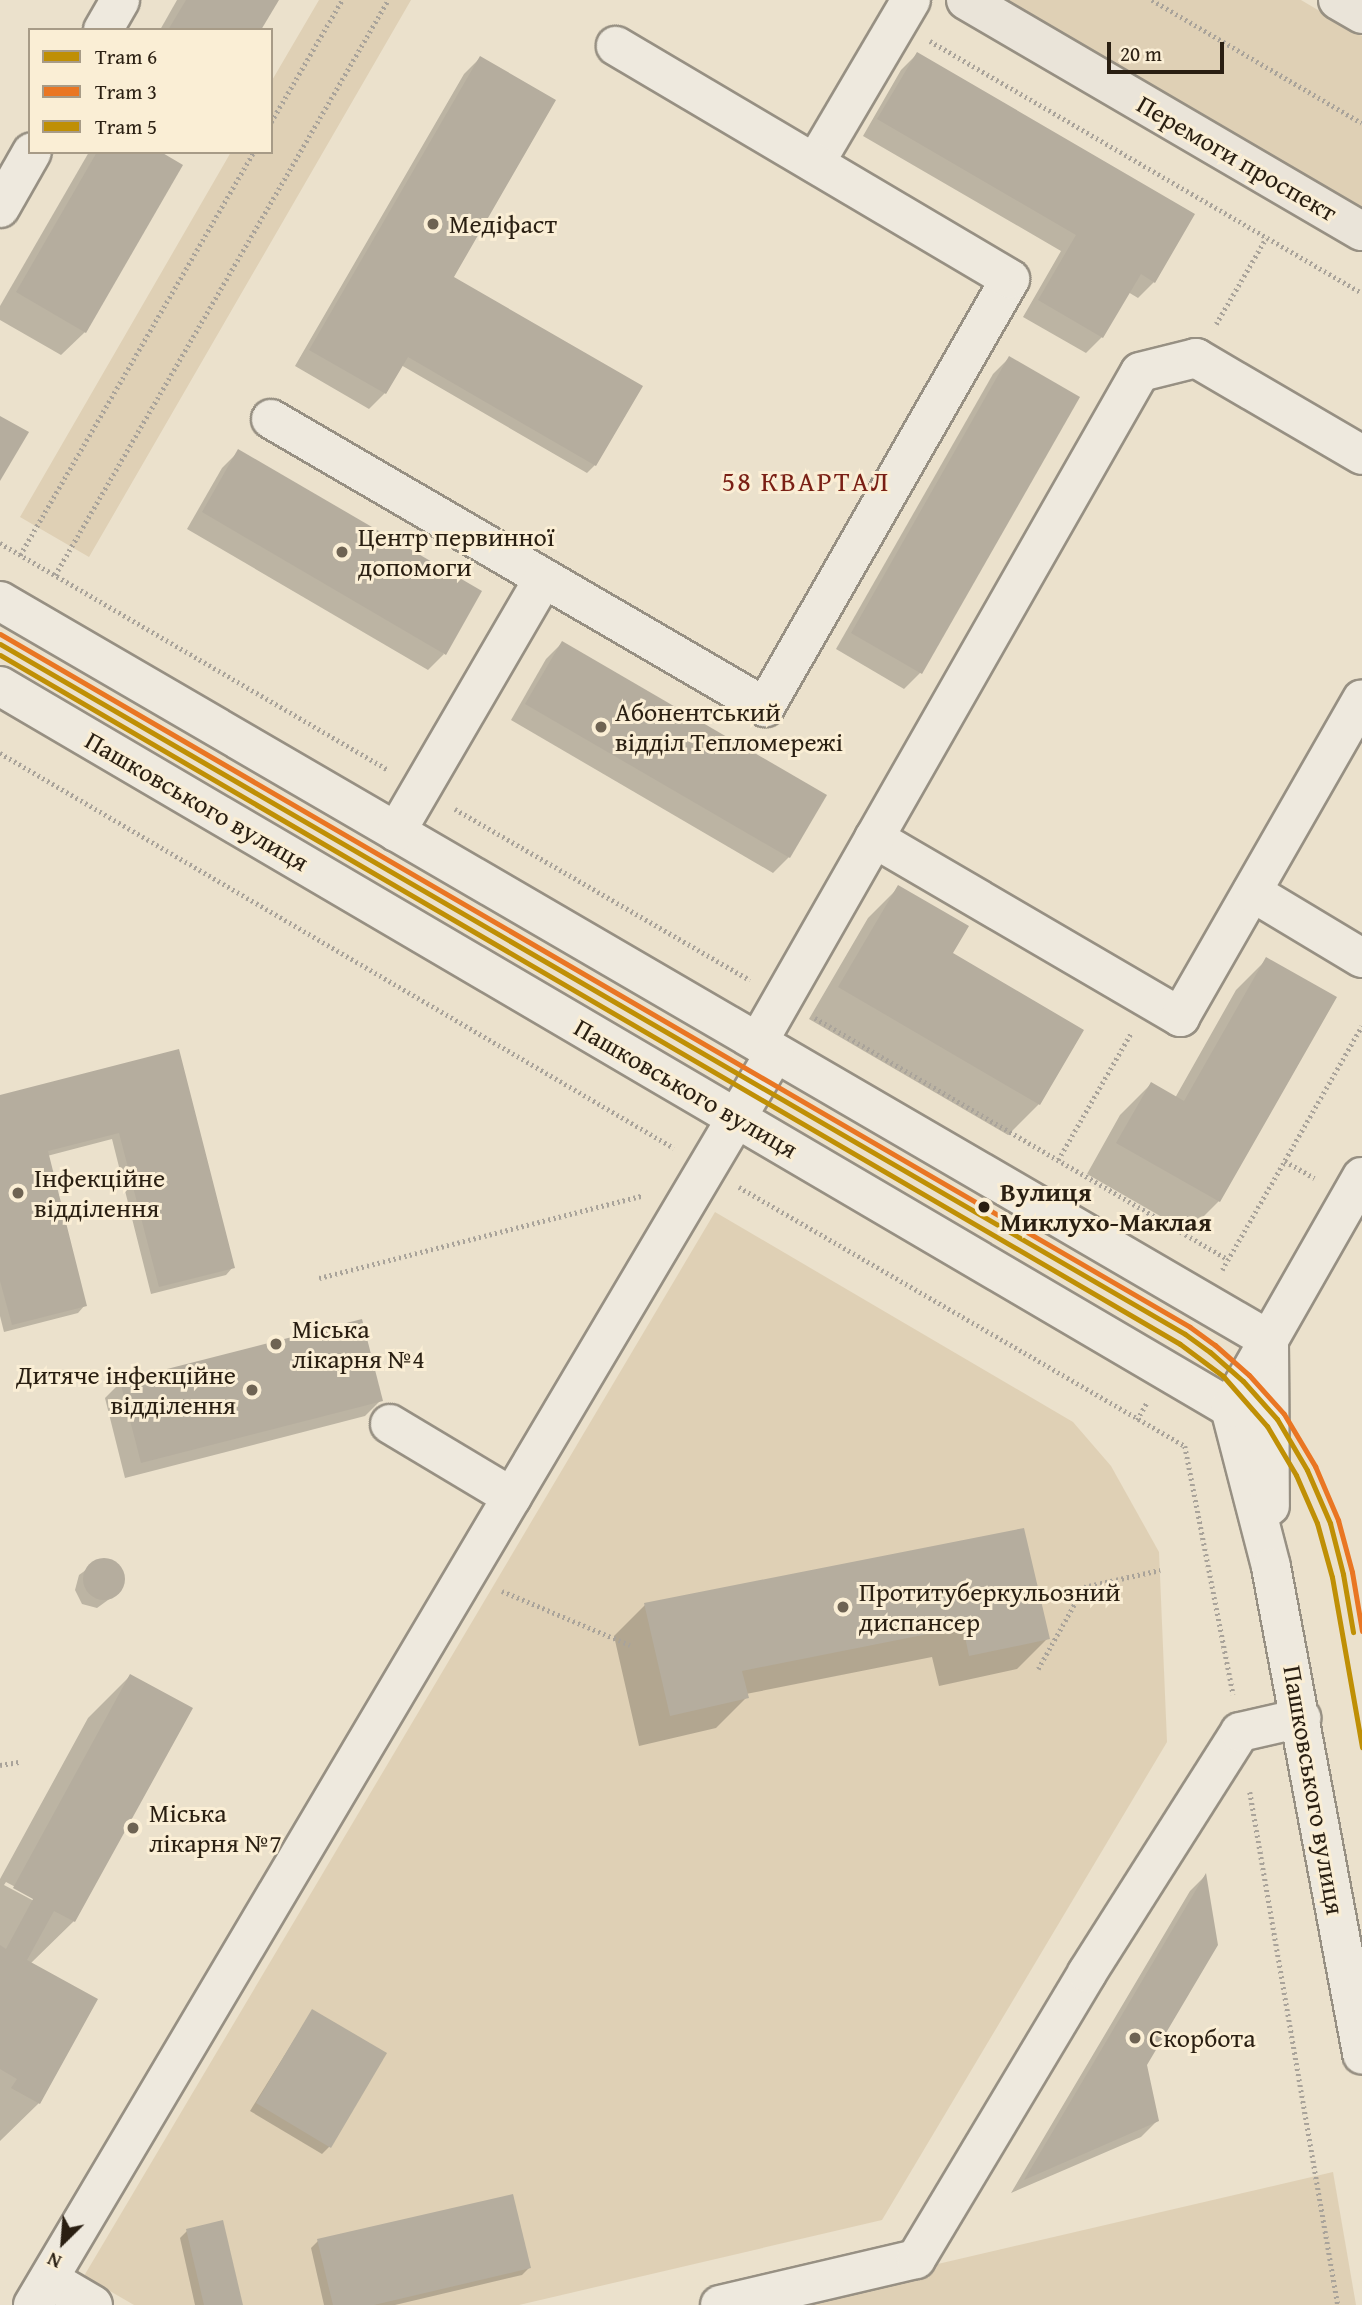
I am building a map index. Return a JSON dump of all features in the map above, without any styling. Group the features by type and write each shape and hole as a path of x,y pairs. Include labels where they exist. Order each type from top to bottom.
{"main road":[{"name":"Перемоги проспект","path":"966,0 1362,231"},
{"path":"1338,0 1362,14"}],"street":[{"path":"815,163 905,11"},
{"path":"271,419 765,708 1010,279 616,46"},
{"path":"0,208 31,154"},
{"path":"93,2305 41,2292 737,1117 766,1048 782,999 1140,372 1196,358 1362,455"},
{"path":"396,832 543,579"},
{"path":"0,601 1269,1340"},
{"name":"Пашковського вулиця","path":"0,686 1230,1408 1271,1567 1362,2054"},
{"path":"874,838 1181,1017 1362,699"},
{"path":"1252,892 1362,958"},
{"path":"1230,1408 1362,1177"},
{"name":"Пашковського вулиця","path":"1269,1340 1271,1567"},
{"path":"390,1424 512,1497"},
{"path":"720,2305 916,2259 1087,1973 1240,1732 1301,1718"}],"path":[{"path":"273,119 342,0"},
{"path":"55,575 388,0"},
{"path":"1152,0 1362,123"},
{"path":"905,11 1266,237 1362,293"},
{"path":"20,555 253,154"},
{"path":"1196,358 1266,237"},
{"path":"0,543 1228,1259 1362,1026"},
{"path":"0,753 1185,1446 1240,1732 1338,2305"},
{"path":"1058,1160 1150,999"},
{"path":"319,1278 651,1193"},
{"path":"1038,1669 1084,1587 1160,1570"},
{"path":"466,1575 630,1645"},
{"path":"0,1765 19,1762"}],"shaded area":[{"path":"319,0 411,0 89,557 20,517 230,154 273,154 273,79"},
{"path":"999,0 1301,0 1362,36 1362,211"},
{"path":"715,1212 1073,1422 1111,1466 1159,1552 1167,1742 882,2220 519,2305 134,2305 84,2276"},
{"path":"1333,2172 1356,2305 762,2305"}],"building":[{"path":"186,0 279,0 262,28 169,28"},
{"path":"917,52 1195,214 1155,283 1141,274 1103,338 1038,300 1076,235 877,119"},
{"path":"480,56 556,100 454,277 643,386 596,466 408,357 386,394 309,350"},
{"path":"96,154 164,154 183,165 86,333 16,292"},
{"path":"1009,356 1080,397 922,674 851,633"},
{"path":"0,416 29,432 0,481"},
{"path":"238,449 482,591 446,655 202,512"},
{"path":"562,641 827,795 790,858 525,704"},
{"path":"898,885 969,926 953,953 1084,1030 1040,1105 838,987"},
{"path":"1266,957 1337,997 1220,1202 1116,1143 1151,1082 1184,1101"},
{"path":"179,1049 235,1268 159,1287 119,1133 48,1151 87,1306 12,1325 0,1281 0,1095"},
{"path":"362,1319 383,1401 141,1463 120,1381"},
{"path":"1024,1528 1050,1639 969,1656 963,1627 742,1671 749,1698 670,1716 644,1603"},
{"path":"104,1558 119,1564 125,1579 119,1594 104,1600 89,1594 83,1579 89,1564"},
{"path":"130,1674 193,1708 75,1922 54,1911 27,1960 98,1999 40,2104 11,2088 17,2079 0,2069 0,1945 6,1949 33,1899 13,1888"},
{"path":"1206,1873 1218,1945 1147,2065 1159,2121 1024,2180"},
{"path":"312,2009 387,2053 331,2148 256,2103"},
{"path":"513,2194 531,2268 374,2305 333,2305 317,2239"},
{"path":"223,2220 243,2305 204,2305 186,2229"}],"tram line":[{"name":"3","path":"0,634 1190,1327 1215,1345 1249,1375 1284,1414 1315,1466 1338,1520 1352,1572 1362,1631"},
{"name":"5","path":"0,644 1185,1334 1210,1352 1243,1381 1277,1419 1307,1470 1330,1523 1343,1574 1353,1632"},
{"name":"6","path":"0,655 1180,1344 1223,1376 1267,1426 1296,1475 1317,1523 1332,1577 1362,1747"}],"place":[{"name":"Медіфаст","path":"433,224"},
{"name":"Центр первинної допомоги","path":"342,552"},
{"name":"Абонентський відділ Тепломережі","path":"601,727"},
{"name":"Інфекційне відділення","path":"18,1193"},
{"name":"Вулиця Миклухо-Маклая","path":"984,1207"},
{"name":"Міська лікарня №4","path":"276,1344"},
{"name":"Дитяче інфекційне відділення","path":"252,1390"},
{"name":"Протитуберкульозний диспансер","path":"843,1607"},
{"name":"Міська лікарня №7","path":"133,1828"},
{"name":"Скорбота","path":"1135,2038"}],"district":[{"name":"58 КВАРТАЛ","path":"806,481"}]}
